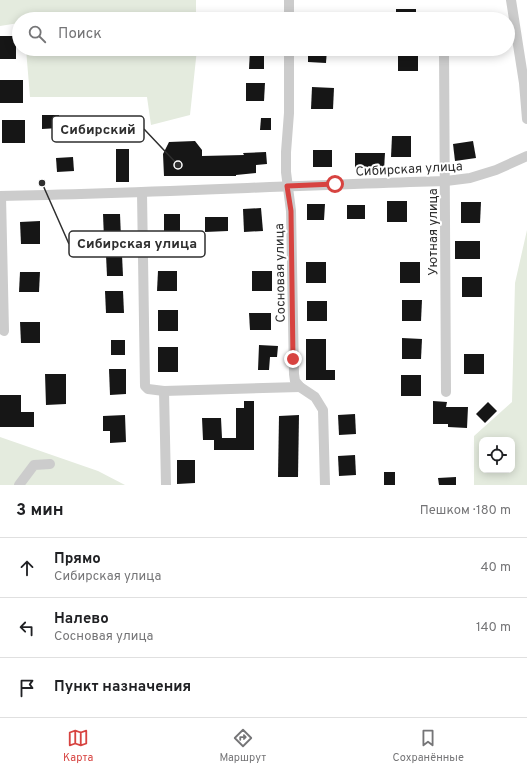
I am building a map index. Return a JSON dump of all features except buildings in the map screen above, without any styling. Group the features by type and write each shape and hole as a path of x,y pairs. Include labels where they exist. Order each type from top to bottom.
{"street":[{"path":"289,0 289,12"},
{"path":"511,0 513,12"},
{"path":"515,26 524,83 527,119"},
{"name":"Сосновая улица","path":"289,56 289,113 286,152 287,186 291,211 294,374 295,381 300,387"},
{"name":"Уютная улица","path":"444,56 446,392"},
{"name":"Сибирская улица","path":"0,196 142,193 287,186 446,181 470,178 496,170 527,156"},
{"path":"142,193 145,386 148,389 164,391 300,387 315,397 323,410 325,485"},
{"path":"0,196 4,331"},
{"path":"164,391 166,485"},
{"path":"19,485 34,465 50,464"}],"shaded area":[{"path":"0,0 196,0 196,12 12,12 12,24 0,26"},
{"path":"27,56 196,56 190,115 151,125 147,97 30,97"},
{"path":"527,230 527,485 474,485 474,436 512,402 515,283"},
{"path":"0,437 98,471 125,485 0,485"}],"place":[{"name":"Сибирский","path":"178,165"},
{"name":"Сибирская улица","path":"42,183"}],"route":[{"path":"293,359 291,211 287,186 335,184"}]}
